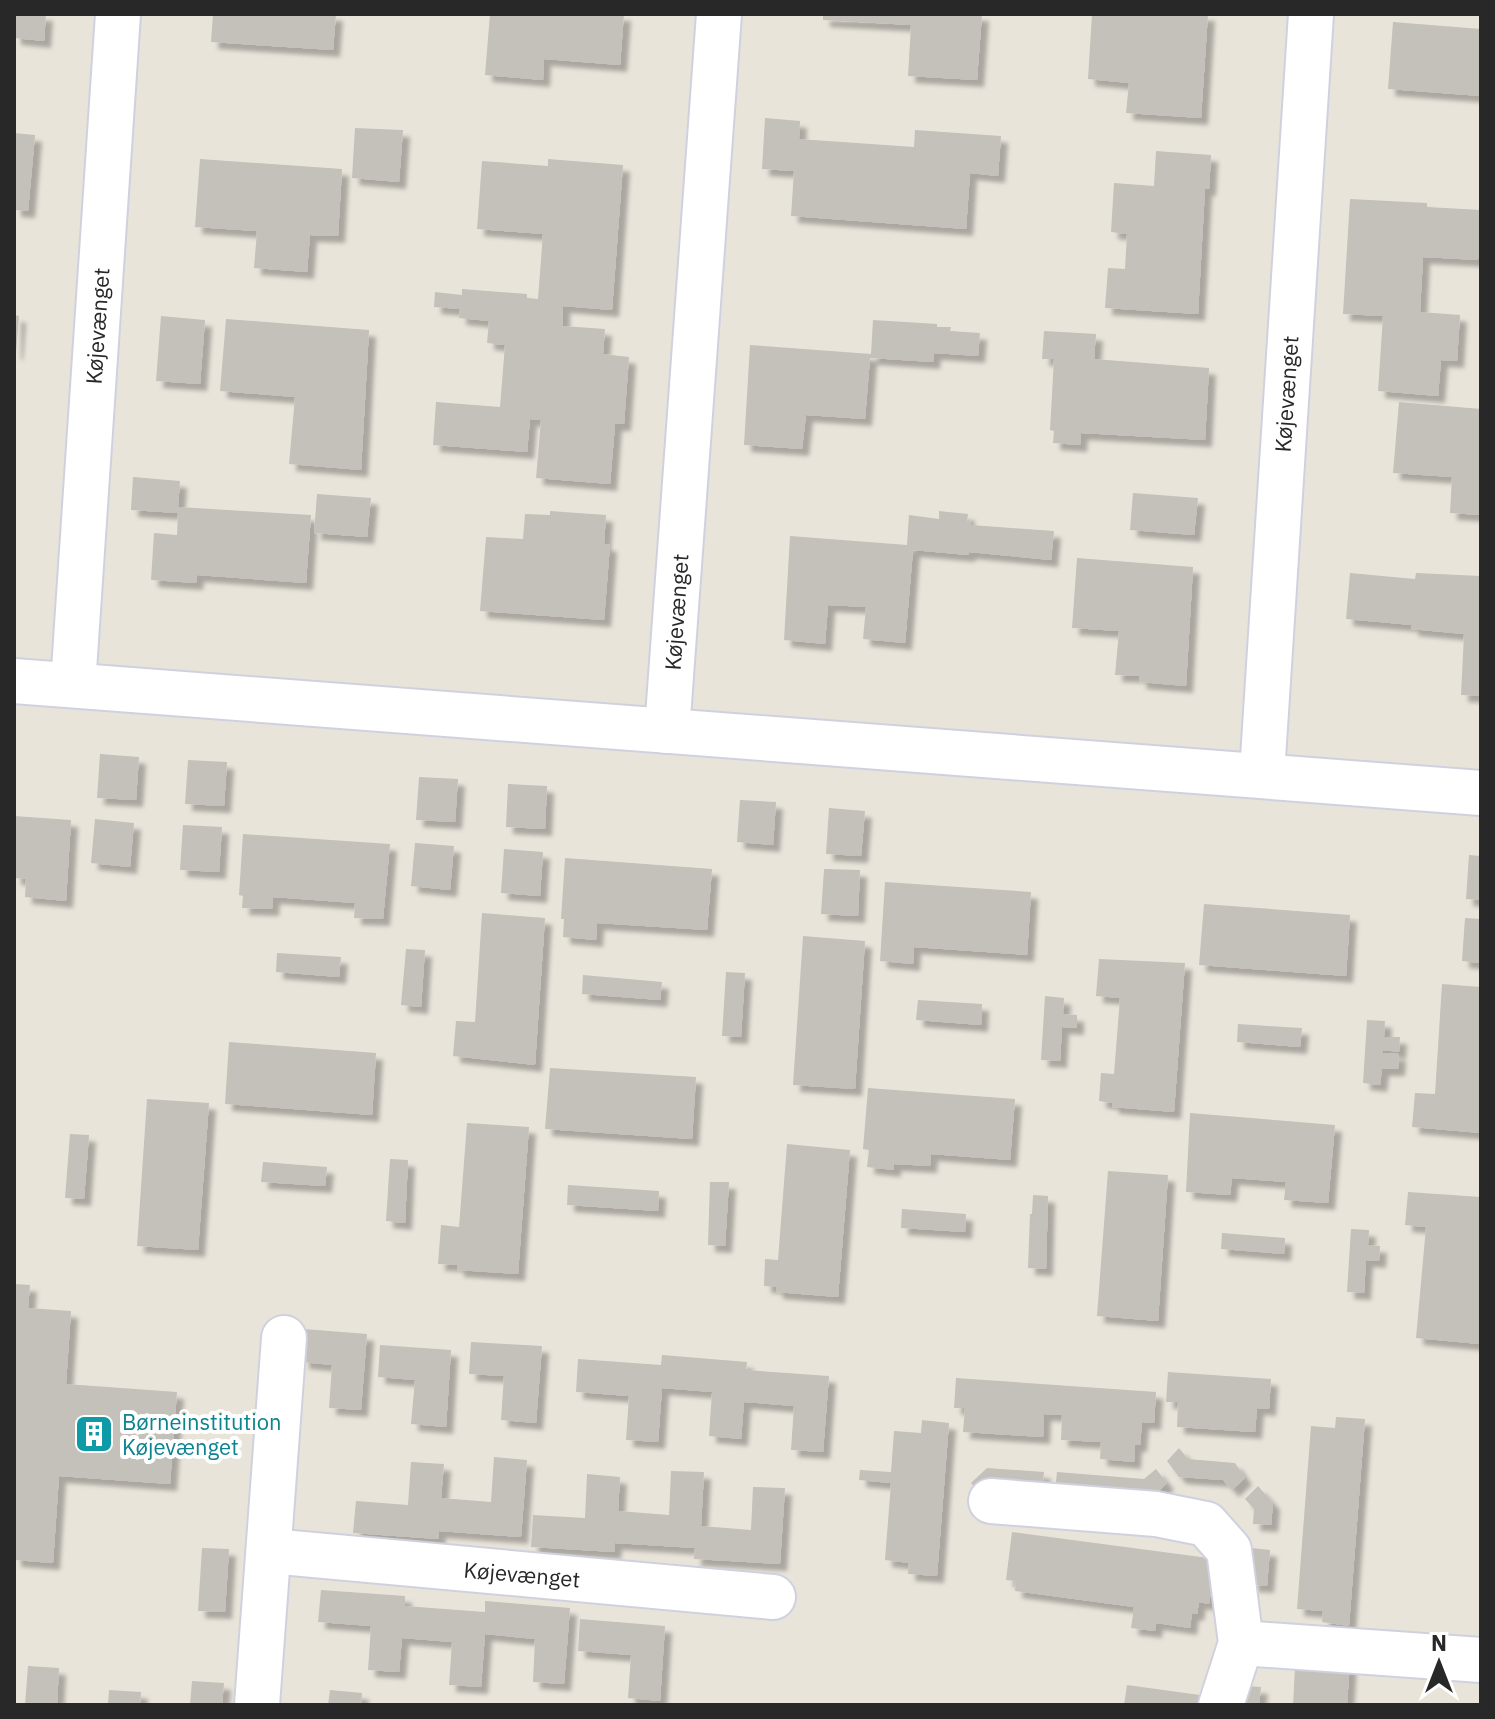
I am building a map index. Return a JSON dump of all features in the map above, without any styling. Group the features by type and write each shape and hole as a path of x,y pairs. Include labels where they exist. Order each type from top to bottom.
{"street":[{"name":"Køjevænget","path":"73,685 118,14"},
{"name":"Køjevænget","path":"667,731 719,14"},
{"name":"Køjevænget","path":"1262,774 1311,14"},
{"path":"14,681 1481,793"},
{"path":"257,1705 284,1338"},
{"path":"991,1501 1156,1514 1206,1524 1229,1550 1241,1643 1221,1705"},
{"name":"Køjevænget","path":"270,1551 773,1597"},
{"path":"1241,1643 1481,1660"}],"building":[{"path":"14,14 46,14 44,41 14,38"},
{"path":"213,14 336,14 333,50 211,42"},
{"path":"490,14 624,14 620,65 544,59 543,80 485,75"},
{"path":"823,14 982,14 977,80 908,76 911,25 823,20"},
{"path":"1092,14 1208,14 1201,118 1126,113 1129,83 1088,79"},
{"path":"1393,22 1481,29 1481,96 1388,89"},
{"path":"765,118 800,121 799,139 914,147 915,130 1001,136 998,176 970,173 966,229 791,216 794,171 762,169"},
{"path":"355,128 403,130 399,182 352,178"},
{"path":"14,133 35,135 28,211 14,210"},
{"path":"1156,151 1211,155 1209,189 1205,189 1198,314 1105,308 1108,268 1125,269 1127,234 1111,232 1114,183 1154,186"},
{"path":"200,159 342,169 338,236 310,235 307,272 254,268 257,231 195,227"},
{"path":"548,159 623,165 612,310 563,306 563,326 605,329 603,354 629,357 624,424 615,424 610,484 536,478 541,420 530,419 527,452 433,445 436,402 500,407 505,345 487,343 489,321 459,318 460,309 434,307 435,292 462,295 462,289 527,294 527,298 538,299 543,234 477,229 482,161 548,166"},
{"path":"1350,199 1427,203 1427,207 1481,210 1478,260 1423,257 1420,312 1460,315 1457,361 1441,360 1438,396 1378,391 1383,316 1343,314"},
{"path":"14,315 19,316 16,353 14,353"},
{"path":"161,316 205,320 200,384 156,381"},
{"path":"226,319 369,330 361,470 289,464 295,397 220,391"},
{"path":"873,320 937,324 937,327 951,327 950,331 980,333 978,356 934,353 933,362 870,358 865,419 806,415 802,449 744,445 750,345 871,354"},
{"path":"1044,331 1096,334 1094,359 1209,368 1205,440 1081,433 1080,445 1053,443 1054,431 1050,430 1054,359 1042,359"},
{"path":"1399,402 1481,409 1481,515 1450,513 1452,477 1393,473"},
{"path":"133,477 180,481 178,507 311,515 306,583 197,575 196,583 151,580 154,533 177,535 178,513 131,510"},
{"path":"1133,493 1198,498 1194,535 1130,530"},
{"path":"317,494 371,498 367,537 314,533"},
{"path":"550,511 606,515 604,544 610,545 604,620 480,611 486,537 523,539 525,514 550,515"},
{"path":"939,511 968,514 967,521 971,525 1054,531 1051,560 913,550 905,643 863,639 866,607 828,605 825,644 784,640 790,536 907,545 909,515 939,519"},
{"path":"1077,558 1193,567 1186,686 1139,682 1140,676 1115,675 1119,631 1072,628"},
{"path":"1350,573 1415,579 1416,573 1481,576 1481,696 1461,695 1464,634 1346,619"},
{"path":"100,754 139,757 136,800 97,798"},
{"path":"188,760 227,762 224,806 185,804"},
{"path":"419,777 458,779 455,822 416,820"},
{"path":"508,784 547,786 545,829 506,827"},
{"path":"740,800 776,802 773,845 737,842"},
{"path":"829,808 865,811 861,856 826,854"},
{"path":"14,816 71,820 66,901 25,897 26,879 14,878"},
{"path":"95,819 134,823 130,867 91,863"},
{"path":"183,825 222,827 219,872 180,870"},
{"path":"243,834 390,844 383,919 354,918 355,903 273,897 272,909 242,908 243,896 239,895"},
{"path":"415,843 454,846 450,890 411,886"},
{"path":"504,849 543,852 540,896 501,893"},
{"path":"1469,855 1481,856 1481,900 1466,899"},
{"path":"565,858 712,869 707,930 597,923 596,940 563,937 564,919 561,919"},
{"path":"824,869 860,870 858,916 821,914"},
{"path":"885,882 1031,892 1027,955 914,947 913,964 880,961"},
{"path":"1204,904 1350,915 1346,976 1199,965"},
{"path":"482,913 545,918 535,1065 453,1056 456,1021 475,1022"},
{"path":"1465,918 1481,919 1481,963 1462,961"},
{"path":"803,936 865,941 855,1089 793,1085"},
{"path":"406,949 425,950 421,1007 401,1005"},
{"path":"277,953 341,957 339,977 276,972"},
{"path":"1099,959 1185,963 1174,1112 1112,1107 1112,1103 1099,1101 1101,1073 1114,1074 1120,998 1096,996"},
{"path":"726,972 745,973 741,1037 722,1036"},
{"path":"583,975 662,982 660,1000 582,994"},
{"path":"1442,984 1481,987 1481,1133 1412,1127 1415,1093 1435,1094"},
{"path":"1045,996 1064,998 1063,1014 1077,1015 1077,1028 1062,1027 1060,1061 1041,1060"},
{"path":"918,1000 982,1004 981,1025 916,1020"},
{"path":"1367,1020 1385,1021 1384,1037 1400,1037 1399,1052 1383,1050 1383,1053 1399,1054 1398,1069 1382,1069 1380,1085 1363,1083"},
{"path":"1238,1024 1302,1028 1300,1047 1237,1042"},
{"path":"229,1042 376,1053 372,1115 225,1104"},
{"path":"550,1068 696,1077 692,1139 545,1129"},
{"path":"868,1088 1015,1099 1010,1160 931,1154 930,1166 894,1164 894,1170 867,1167 869,1150 863,1149"},
{"path":"147,1099 209,1103 198,1250 137,1246"},
{"path":"1190,1113 1335,1125 1328,1203 1284,1200 1286,1182 1232,1178 1230,1195 1186,1192"},
{"path":"467,1123 529,1127 518,1274 457,1270 457,1265 438,1264 441,1225 459,1227"},
{"path":"70,1134 89,1135 84,1199 65,1198"},
{"path":"787,1144 850,1150 838,1297 776,1292 776,1287 764,1286 765,1259 778,1260"},
{"path":"390,1159 408,1160 405,1223 386,1221"},
{"path":"263,1162 327,1167 325,1186 261,1182"},
{"path":"1108,1171 1168,1175 1158,1321 1097,1316"},
{"path":"710,1182 729,1182 725,1246 708,1245"},
{"path":"568,1185 659,1191 658,1211 567,1205"},
{"path":"1408,1192 1481,1197 1479,1344 1416,1338 1426,1227 1405,1225"},
{"path":"1033,1195 1048,1196 1046,1269 1028,1268"},
{"path":"902,1209 966,1214 965,1232 901,1228"},
{"path":"1351,1229 1369,1230 1368,1245 1380,1246 1379,1261 1366,1260 1364,1293 1347,1292"},
{"path":"1222,1233 1285,1238 1284,1254 1221,1249"},
{"name":"Børneinstitution Køjevænget","path":"14,1284 30,1285 28,1308 71,1311 66,1384 177,1392 170,1484 59,1476 53,1563 14,1560"},
{"path":"304,1329 367,1334 361,1410 329,1408 332,1365 302,1362"},
{"path":"471,1342 542,1346 536,1423 501,1420 504,1376 469,1374"},
{"path":"380,1345 451,1350 446,1427 411,1424 415,1380 378,1377"},
{"path":"662,1355 747,1362 746,1370 829,1376 823,1452 791,1450 794,1406 744,1402 741,1439 709,1436 712,1392 662,1388 658,1442 626,1440 629,1396 576,1392 578,1359 661,1365"},
{"path":"1168,1372 1271,1379 1269,1409 1257,1408 1255,1432 1177,1427 1178,1402 1166,1402"},
{"path":"956,1378 1156,1392 1154,1423 1142,1422 1140,1445 1135,1445 1134,1462 1100,1459 1101,1442 1061,1440 1062,1415 1044,1414 1043,1437 963,1432 965,1408 954,1408"},
{"path":"1336,1417 1365,1419 1349,1626 1322,1622 1323,1611 1297,1609 1311,1426 1335,1428"},
{"path":"922,1420 949,1423 937,1576 908,1574 909,1563 885,1560 891,1483 859,1480 860,1470 891,1472 894,1431 921,1433"},
{"path":"1179,1448 1188,1459 1235,1463 1245,1478 1232,1490 1223,1480 1179,1477 1167,1461"},
{"path":"494,1457 527,1460 521,1537 439,1531 438,1539 353,1533 356,1501 408,1505 411,1462 444,1464 441,1498 491,1502"},
{"path":"987,1468 1044,1472 1042,1490 981,1496 971,1483"},
{"path":"1156,1469 1167,1483 1151,1499 1055,1491 1057,1472 1144,1479"},
{"path":"671,1471 704,1472 701,1526 751,1530 753,1487 785,1488 780,1564 694,1559 695,1548 615,1543 614,1552 531,1547 533,1515 585,1518 587,1474 620,1477 618,1511 669,1515"},
{"path":"1258,1486 1273,1503 1271,1525 1253,1524 1254,1509 1245,1499"},
{"path":"1012,1532 1216,1559 1209,1604 1199,1602 1197,1614 1192,1613 1190,1628 1156,1623 1155,1631 1131,1628 1134,1607 1015,1591 1016,1581 1006,1580"},
{"path":"202,1548 229,1549 225,1612 198,1611"},
{"path":"1252,1548 1270,1550 1267,1586 1251,1585"},
{"path":"321,1590 405,1596 405,1606 485,1612 485,1601 570,1608 564,1684 533,1682 535,1639 485,1634 481,1687 449,1685 452,1642 402,1638 399,1672 368,1670 371,1626 318,1622"},
{"path":"580,1619 665,1626 660,1701 628,1698 631,1655 578,1651"},
{"path":"1350,1661 1347,1705 1293,1705 1295,1668"},
{"path":"28,1666 59,1668 57,1705 25,1705"},
{"path":"192,1681 224,1683 222,1705 190,1705"},
{"path":"1127,1685 1207,1696 1205,1705 1124,1705"},
{"path":"1243,1686 1261,1687 1259,1705 1241,1705"},
{"path":"109,1690 141,1692 140,1705 108,1705"},
{"path":"330,1690 362,1693 361,1705 328,1705"}],"place":[{"name":"Børneinstitution Køjevænget","path":"94,1434"}]}
